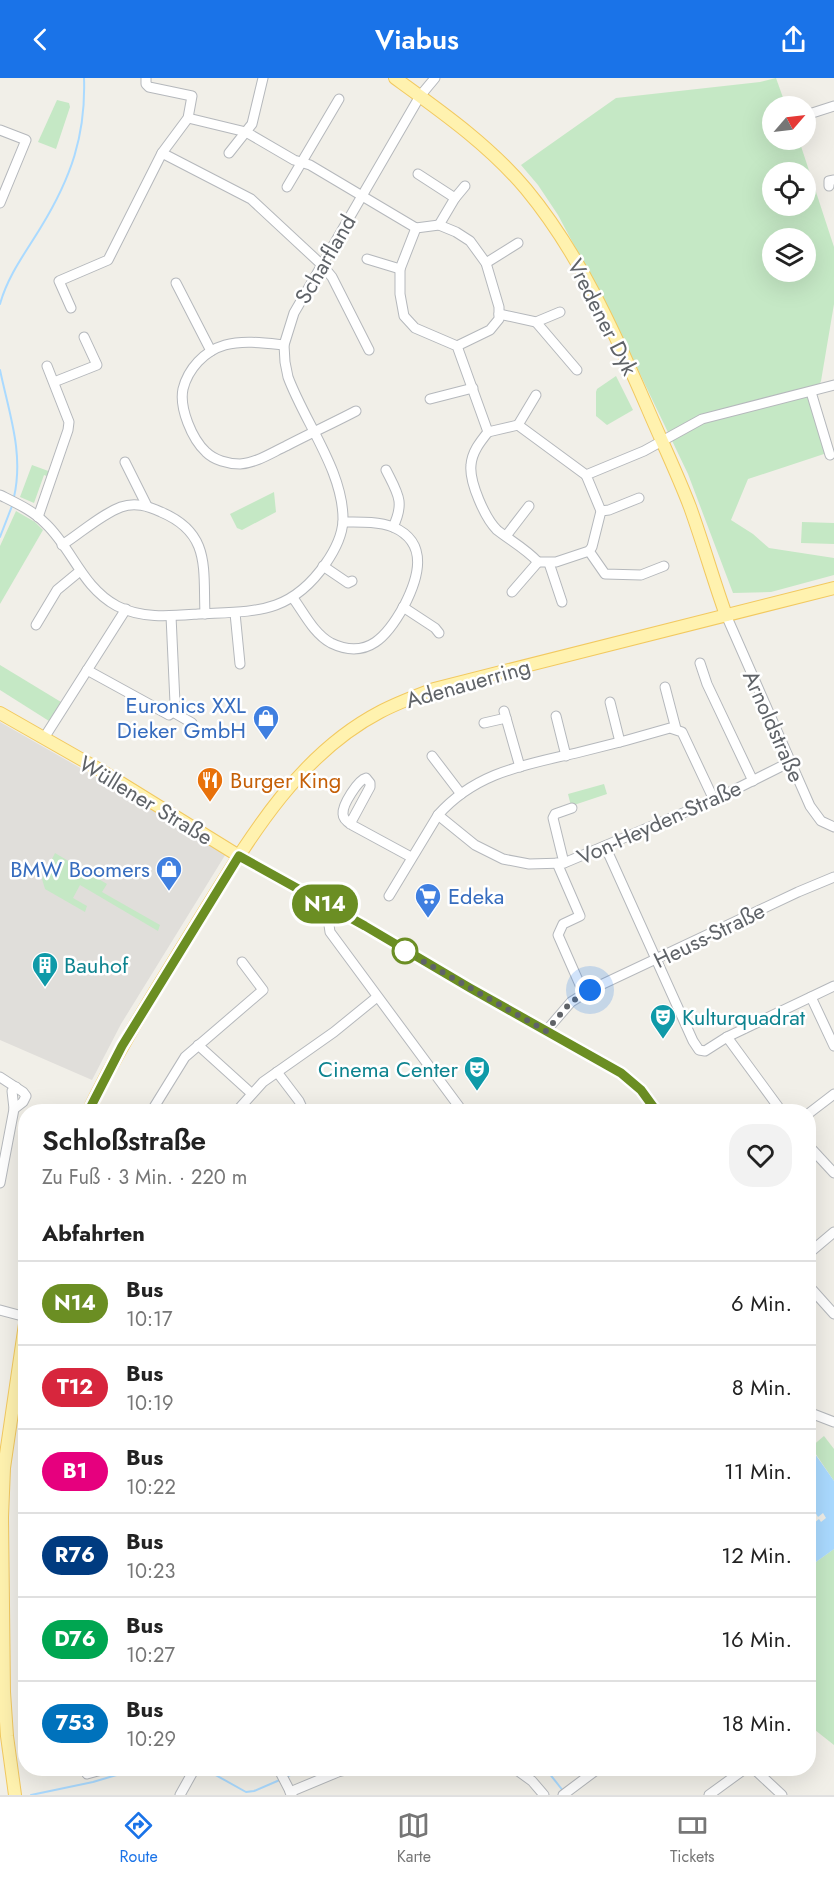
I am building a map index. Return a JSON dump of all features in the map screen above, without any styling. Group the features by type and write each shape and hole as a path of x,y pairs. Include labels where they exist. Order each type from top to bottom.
{"main road":[{"name":"Vredener Dyk","path":"395,78 456,122 485,148 525,189 550,220 598,301 662,441 689,505 726,615"},
{"name":"Adenauerring","path":"92,1104 122,1046 239,856 269,812 295,780 339,739 378,712 426,692 834,588"},
{"name":"Wüllener Straße","path":"0,713 100,770 239,856"},
{"path":"15,1795 4,1692 2,1517 4,1468 18,1372"}],"street":[{"path":"71,308 59,281 108,260 162,153 188,118 192,96 149,87 146,78"},
{"path":"229,153 252,124 263,78"},
{"name":"Scharfland","path":"8,499 38,517 50,528 93,588 109,601 144,615 235,613 268,608 292,598 311,583 337,544 343,522 341,499 334,475 288,377 284,345 294,313 420,96 435,78"},
{"path":"287,187 339,99"},
{"path":"816,112 834,106"},
{"path":"188,118 246,132 301,163 310,165 416,228 439,225 470,241 486,263 499,319 490,330 459,349"},
{"path":"0,130 26,140 0,203"},
{"path":"162,153 251,199 322,265 332,277 369,350"},
{"path":"418,174 455,198"},
{"path":"439,225 465,186"},
{"path":"416,228 400,269 401,302 404,316 416,328 459,349 488,432"},
{"path":"486,263 518,243"},
{"path":"367,260 400,269"},
{"path":"176,283 211,351"},
{"path":"499,314 536,322 560,312"},
{"path":"536,322 577,370"},
{"path":"54,382 97,365 84,337"},
{"path":"284,345 243,342 225,345 211,351 197,363 183,391 187,417 195,437 205,452 228,463 252,462 356,411"},
{"path":"38,517 69,422 47,366"},
{"path":"586,475 662,441 693,423 834,385"},
{"path":"430,399 473,388"},
{"path":"811,392 830,455"},
{"path":"536,395 518,425 488,432 472,457 470,467 476,492 490,521 538,562 549,563 589,551"},
{"path":"518,425 586,475 601,511 589,551"},
{"path":"125,462 147,506"},
{"path":"386,470 401,504 393,527"},
{"path":"601,511 639,498"},
{"path":"62,545 114,510 132,505 147,506 184,523 198,541 202,561 205,614"},
{"path":"506,536 529,506"},
{"path":"292,598 320,635 346,648 368,646 381,639 392,627 415,584 418,573 418,561 411,542 393,527 343,522"},
{"path":"589,551 605,574 641,575 664,566"},
{"path":"512,592 538,562"},
{"path":"549,563 562,602"},
{"path":"323,566 348,583 352,581"},
{"path":"36,625 57,590 80,571"},
{"path":"403,607 435,627 439,633"},
{"path":"44,738 126,609"},
{"path":"235,613 240,664"},
{"name":"Arnoldstraße","path":"726,615 816,816 828,825 834,826"},
{"path":"87,670 169,715 173,712 175,703 171,616"},
{"name":"Von-Heyden-Straße","path":"700,663 707,684 753,781"},
{"path":"664,687 676,729"},
{"path":"610,702 620,742"},
{"path":"173,712 192,723"},
{"path":"484,723 505,714 520,767"},
{"path":"556,716 566,756"},
{"path":"389,896 438,815 461,794 480,781 520,767 670,728 676,729 682,732 714,800"},
{"path":"432,756 461,794"},
{"name":"Von-Heyden-Straße","path":"438,815 475,845 503,859 529,864 561,863 714,800 790,762"},
{"name":"Von-Heyden-Straße","path":"561,863 553,818 555,814 572,808"},
{"path":"350,824 411,857"},
{"path":"605,846 696,1047 702,1051 834,986"},
{"name":"Wüllener Straße","path":"239,856 621,1073 641,1090 651,1104"},
{"path":"561,863 580,916 563,924 558,935 584,994"},
{"name":"Heuss-Straße","path":"546,1031 571,1002 584,994 834,877"},
{"path":"333,908 328,918 330,932 457,1104"},
{"path":"156,1104 185,1057 263,990 242,962"},
{"path":"242,1104 251,1093 277,1072 334,1032 377,997"},
{"path":"811,997 834,1046"},
{"path":"727,1037 776,1104"},
{"path":"198,1045 251,1093"},
{"path":"277,1072 300,1104"},
{"path":"0,1077 26,1096 20,1104"},
{"path":"816,1108 834,1094"},
{"path":"0,1183 14,1109 18,1106"},
{"path":"816,1154 834,1173"},
{"path":"816,1247 834,1232"},
{"path":"816,1294 834,1314"},
{"path":"0,1310 18,1315"},
{"path":"816,1415 834,1422"},
{"path":"180,1795 191,1776"},
{"path":"282,1776 289,1791 328,1776"},
{"path":"526,1776 544,1795"},
{"path":"563,1795 589,1776"},
{"path":"709,1795 735,1776"},
{"path":"762,1776 782,1795"}],"shaded area":[{"path":"0,722 227,852 121,1024 92,1080 0,1040"}],"green space":[{"path":"776,78 782,96 762,96 762,150 802,150 806,162 762,162 762,216 816,216 816,192 834,247 834,304 821,381 814,397 827,453 748,479 731,520 769,548 834,558 834,575 771,592 733,593 688,474 616,324 558,215 521,165 616,98 760,82"},
{"path":"57,100 69,103 70,107 56,149 38,142"},
{"path":"616,376 633,410 607,425 596,416 596,392"},
{"path":"32,465 51,472 49,477 44,475 34,503 20,497"},
{"path":"274,492 276,512 242,530 237,528 230,514"},
{"path":"16,511 35,522 43,530 0,604 0,546"},
{"path":"802,522 834,523 834,544 801,543"},
{"path":"0,665 61,702 49,721 0,690"},
{"path":"604,784 607,794 571,806 568,794"},
{"path":"55,853 107,884 102,892 160,925 158,931 80,885 73,898 87,906 85,912 45,889 42,879"},
{"path":"824,1436 834,1449 834,1481 816,1454 816,1443"},
{"path":"834,1549 834,1745 816,1731 816,1562"}],"water":[{"path":"816,1455 834,1481 834,1549 816,1562 816,1521 819,1519 821,1522 826,1518 823,1513 818,1517 816,1514"}],"waterway":[{"path":"0,304 13,273 52,209 68,173 79,137 84,78"},
{"path":"0,370 16,449 17,481 14,497"},
{"path":"0,537 12,506"},
{"path":"31,1795 113,1776"},
{"path":"217,1776 246,1792 282,1779"},
{"path":"551,1776 564,1792"}],"bus line":[{"name":"N14","path":"92,1104 122,1046 239,856 621,1073 641,1090 652,1104"}],"place":[{"name":"Euronics XXL Dieker GmbH","path":"266,741"},
{"name":"Burger King","path":"210,803"},
{"name":"BMW Boomers","path":"169,892"},
{"name":"Edeka","path":"428,919"},
{"name":"Bauhof","path":"45,988"},
{"name":"Kulturquadrat","path":"663,1040"},
{"name":"Cinema Center","path":"477,1092"}],"route":[{"path":"405,951 546,1031 571,1002 590,990"}]}
